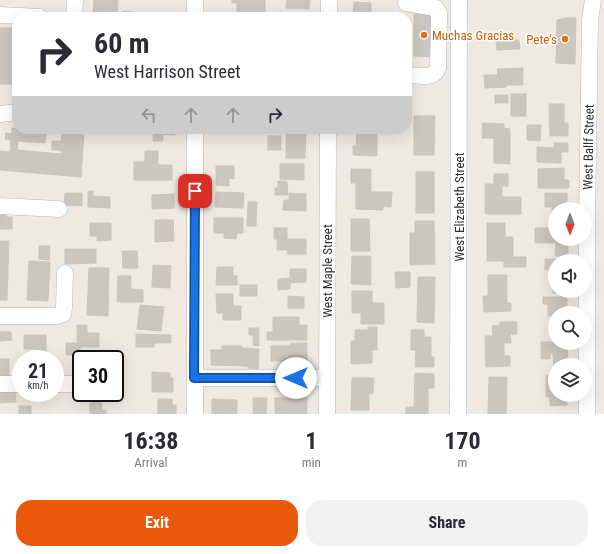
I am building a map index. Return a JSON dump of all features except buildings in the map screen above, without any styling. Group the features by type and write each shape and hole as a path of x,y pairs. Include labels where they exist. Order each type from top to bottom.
{"street":[{"path":"74,12 75,0"},
{"path":"195,0 195,12"},
{"path":"329,0 329,12"},
{"name":"West Elizabeth Street","path":"458,414 459,0"},
{"name":"West Ballf Street","path":"587,414 587,220 590,20 592,0"},
{"path":"406,3 436,8 439,13 438,68 432,76 412,75"},
{"path":"0,15 12,16"},
{"path":"0,114 12,113"},
{"path":"194,414 195,134"},
{"name":"West Maple Street","path":"327,414 328,134"},
{"path":"0,206 59,209"},
{"path":"0,316 56,316 63,314 65,273"},
{"path":"194,378 327,378"},
{"path":"0,384 12,384"}],"place":[{"name":"Muchas Gracias","path":"424,35"},
{"name":"Pete's","path":"565,39"}],"route":[{"path":"195,191 194,378 296,378"}]}
